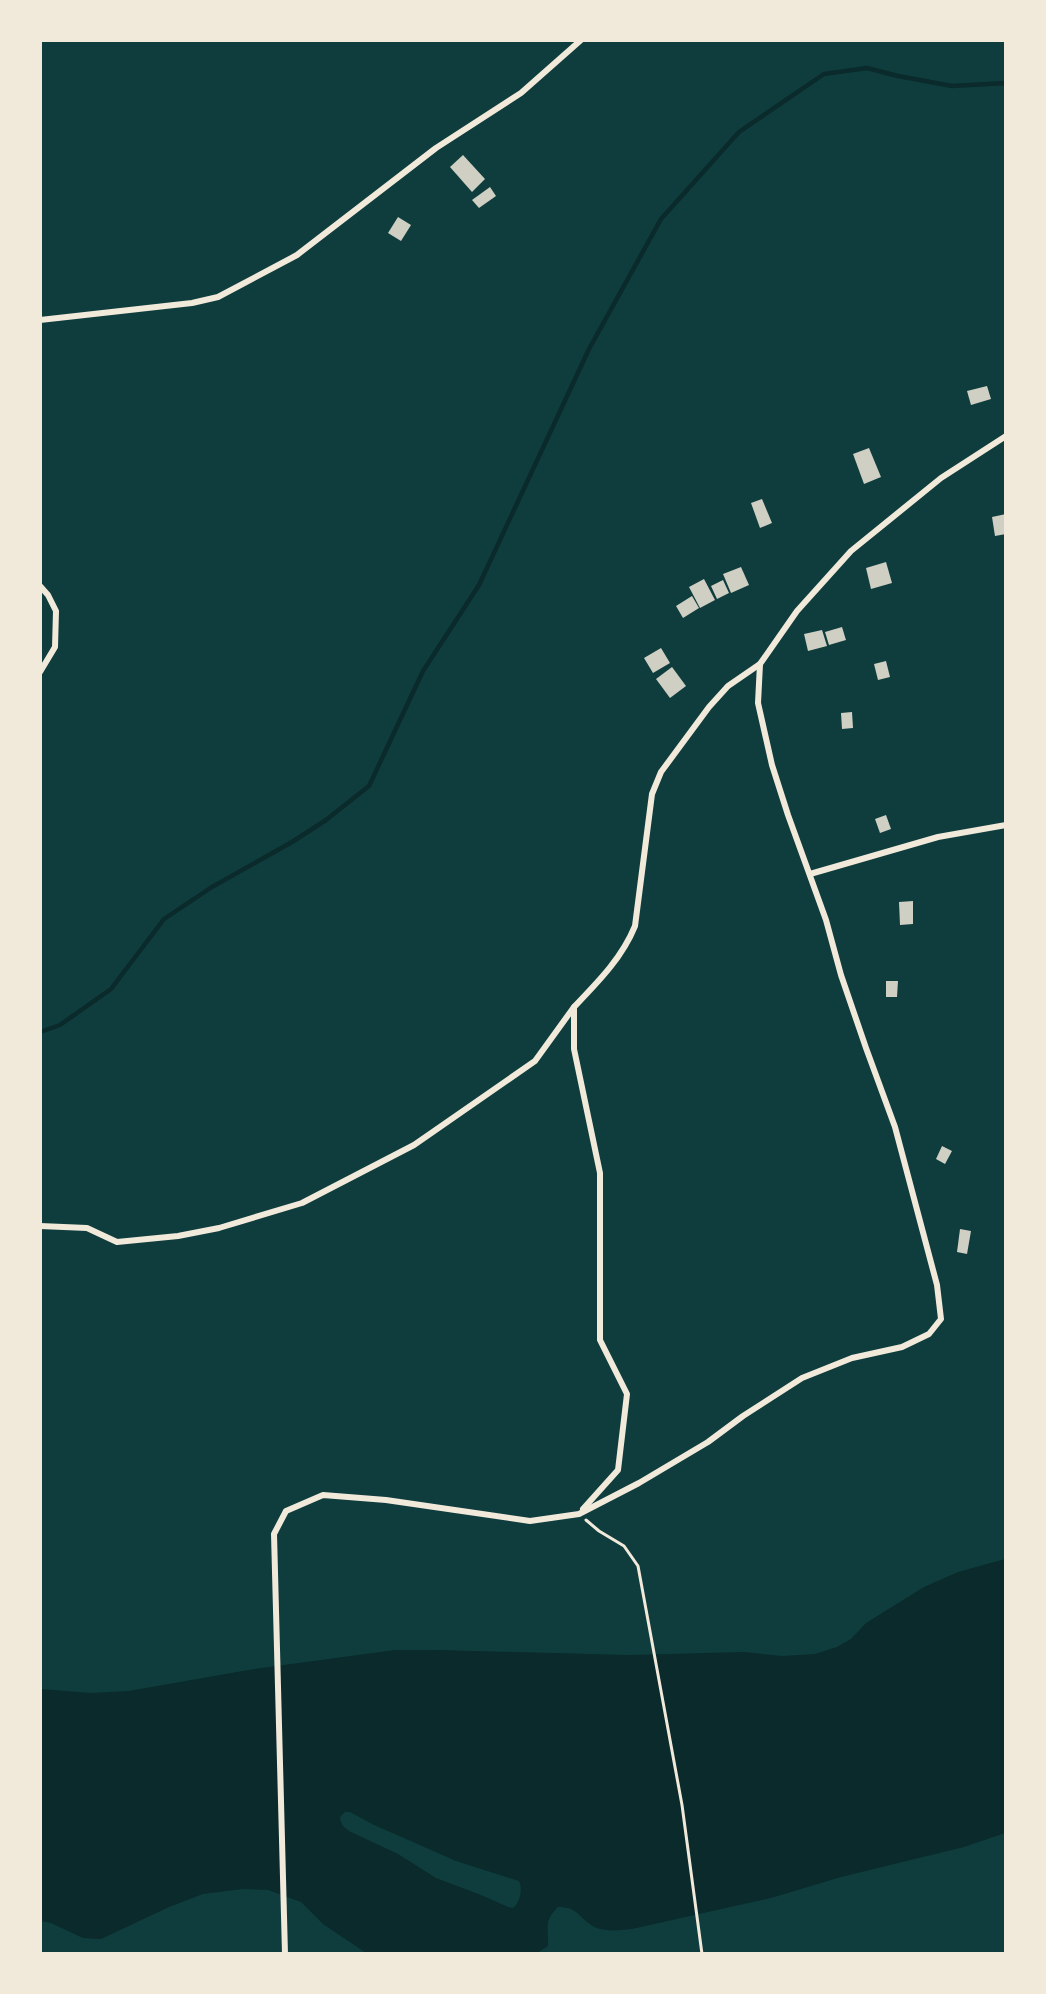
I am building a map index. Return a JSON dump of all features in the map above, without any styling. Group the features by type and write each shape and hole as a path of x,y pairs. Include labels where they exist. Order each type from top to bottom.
{"street":[{"path":"40,320 192,303 218,297 297,255 436,148 521,93 581,40"},
{"path":"40,1226 87,1228 117,1242 178,1236 219,1228 302,1203 414,1145 535,1062 574,1007 603,976 627,945 635,926 652,794 661,772 709,707 728,686 760,664 797,610 851,551 941,478 1005,436"},
{"path":"40,586 48,595 56,611 55,647 40,672"},
{"path":"285,1953 274,1534 286,1511 323,1495 386,1500 530,1521 579,1514 639,1483 708,1442 802,1378 852,1358 902,1347 928,1334 941,1319 937,1285 895,1127 841,975 826,920 772,765 758,703 760,664"},
{"path":"810,874 938,837 1005,825"},
{"path":"574,1007 574,1049 600,1173 600,1340 627,1394 618,1470 579,1514"}],"path":[{"path":"579,1514 599,1531 624,1546 638,1566 682,1805 702,1953"}],"water":[{"path":"1005,1559 1005,1833 964,1847 841,1877 771,1898 632,1929 597,1928 575,1911 558,1907 550,1917 548,1946 537,1953 366,1953 323,1924 301,1902 268,1890 243,1889 203,1894 169,1907 101,1939 83,1938 51,1923 41,1921 41,1689 91,1693 129,1691 254,1669 395,1650 628,1655 744,1652 782,1656 815,1654 837,1647 851,1639 866,1623 924,1587 958,1572","holes":["345,1812 350,1812 456,1861 519,1881 521,1891 517,1903 513,1908 508,1907 436,1878 398,1854 349,1831 341,1822 340,1817"]}],"building":[{"path":"463,155 485,179 472,192 450,167"},
{"path":"490,187 496,196 479,208 472,200"},
{"path":"398,217 411,225 401,241 388,233"},
{"path":"987,386 991,399 971,405 967,391"},
{"path":"869,448 881,477 864,484 853,454"},
{"path":"762,499 772,523 760,528 751,503"},
{"path":"1006,514 1006,534 995,536 992,517"},
{"path":"886,562 892,583 871,589 866,568"},
{"path":"741,567 749,585 731,593 723,574"},
{"path":"704,579 715,600 700,608 689,587"},
{"path":"723,580 729,593 717,599 711,586"},
{"path":"692,596 699,608 683,618 676,606"},
{"path":"842,627 846,640 829,645 825,632"},
{"path":"822,630 827,646 808,651 804,634"},
{"path":"661,648 670,663 653,673 644,658"},
{"path":"886,661 890,677 878,680 874,664"},
{"path":"672,667 686,686 670,698 656,679"},
{"path":"852,712 853,728 842,729 841,713"},
{"path":"886,815 891,829 880,833 875,819"},
{"path":"913,901 913,924 900,925 899,902"},
{"path":"886,981 898,981 897,997 886,997"},
{"path":"942,1146 952,1151 945,1164 936,1159"},
{"path":"960,1229 971,1231 967,1254 957,1252"}],"waterway":[{"path":"40,1032 60,1025 111,989 164,919 212,887 326,820 369,786 423,671 479,585 589,349 661,219 739,132 824,74 867,68 952,86 1006,83"}]}
